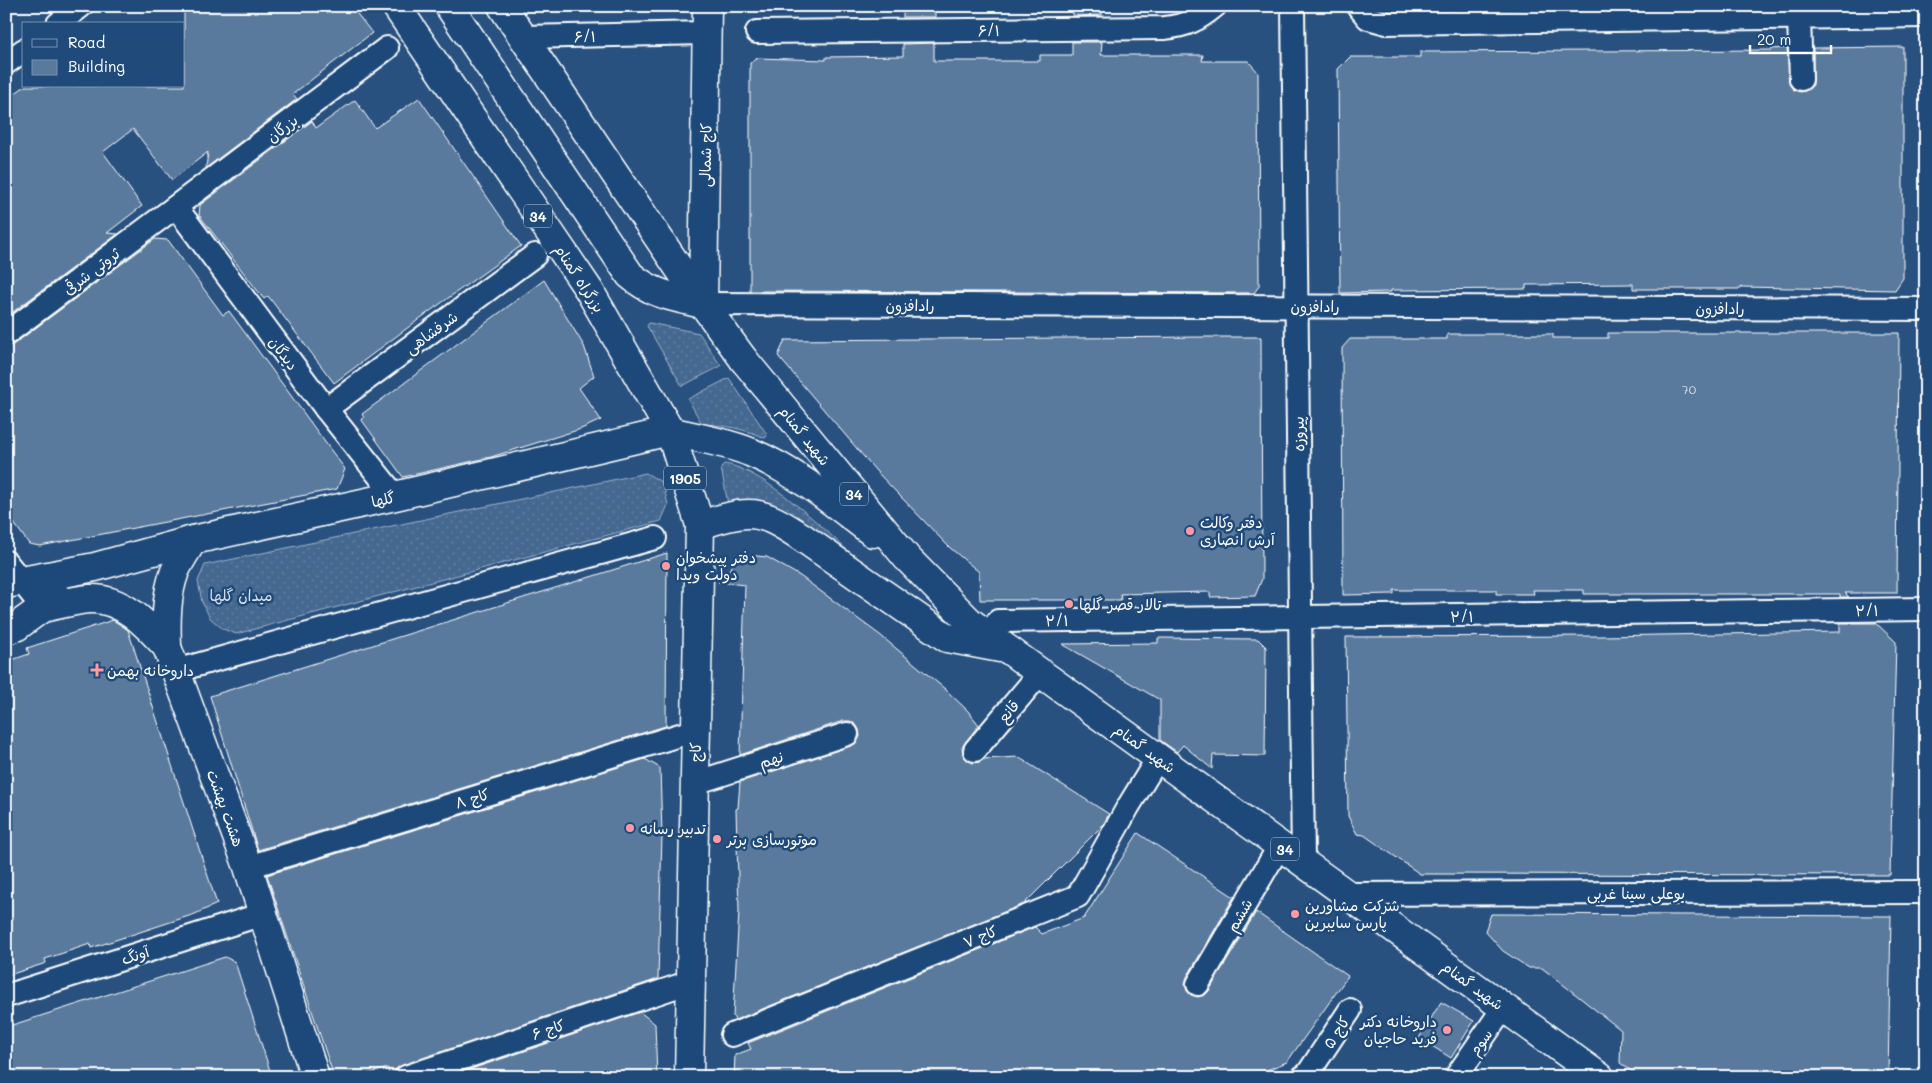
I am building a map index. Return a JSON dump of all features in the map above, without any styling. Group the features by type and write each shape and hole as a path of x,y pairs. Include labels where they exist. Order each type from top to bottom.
{"main road":[{"name":"بزرگراه گمنام","path":"396,6 589,290 670,431"},
{"path":"449,6 630,274 643,286 658,293 703,304"},
{"name":"34","path":"502,6 703,304"},
{"name":"کاج شمالی","path":"703,304 706,6"},
{"name":"شهید گمنام","path":"703,304 744,360 906,558 970,622 1600,1077"},
{"name":"گلها","path":"11,575 95,567 193,540 395,496 670,431"},
{"name":"کاج","path":"670,431 700,526 689,1077"},
{"name":"34","path":"670,431 751,452 779,466 906,558"},
{"path":"700,526 731,516 748,513 765,515 780,522 947,638 1009,650"},
{"name":"هشت بهشت","path":"193,540 176,570 169,592 166,616 171,659 248,867 315,1077"},
{"name":"گلها","path":"6,630 16,627 43,608 95,567"},
{"path":"43,608 91,599 112,603 132,612 148,626 171,659"}],"street":[{"path":"60,22 80,6"},
{"name":"۶/۱","path":"757,32 1164,28 1180,27 1193,22 1215,6"},
{"name":"پیروزه","path":"1293,6 1303,862"},
{"path":"1358,6 1368,18 1386,23 1926,16"},
{"path":"1799,18 1801,79"},
{"name":"۶/۱","path":"523,37 706,33"},
{"name":"بزرگان","path":"176,207 387,48"},
{"path":"6,63 22,51"},
{"name":"ثروتی شرقی","path":"6,334 176,207"},
{"name":"دیدگان","path":"176,207 326,409 395,496"},
{"name":"شرفشاهی","path":"326,409 535,254"},
{"name":"رادافزون","path":"703,304 1926,309"},
{"path":"171,659 655,538"},
{"path":"11,575 43,608"},
{"name":"۲/۱","path":"998,621 1926,609"},
{"name":"قانع","path":"975,750 1041,672"},
{"name":"کاج ۸","path":"248,867 696,730"},
{"name":"نهم","path":"695,783 847,734"},
{"name":"کاج ۷","path":"732,1035 1078,896 1158,758"},
{"name":"ششم","path":"1198,984 1280,845"},
{"name":"بوعلی سینا غربی","path":"1346,894 1926,892"},
{"name":"آونگ","path":"6,996 263,914"},
{"name":"کاج ۶","path":"406,1077 690,982"},
{"name":"سوم","path":"1456,1077 1504,1007"},
{"name":"کاج ۵","path":"1303,1077 1307,1075 1350,1010"}],"green space":[{"path":"649,323 699,333 721,366 682,386 647,326"},
{"path":"729,378 766,433 767,436 765,438 735,428 702,424 688,399"},
{"path":"724,464 741,469 761,479 781,493 823,528 873,575 729,509 721,468"},
{"name":"میدان گلها","path":"646,473 663,483 668,505 661,521 236,634 223,629 210,618 202,602 198,581 205,565"}],"building":[{"path":"184,6 351,6 372,33 293,94 297,99 206,168 208,152 172,180 133,129 103,152 142,206 107,233 118,234 6,317 6,100 22,88 185,88"},
{"path":"903,6 935,6 935,17 903,17"},
{"path":"1073,6 1102,6 1102,15 1073,16"},
{"path":"1072,42 1102,42 1101,55 1203,55 1202,61 1248,61 1258,72 1259,286 1254,293 750,291 750,63 757,58 826,60 826,57 903,56 903,44 934,43 934,61 1040,61 1040,55 1072,55"},
{"path":"1903,47 1903,278 1895,290 1741,287 1741,289 1633,289 1633,284 1526,285 1526,289 1391,290 1391,292 1340,293 1338,69 1350,57 1420,57 1420,52 1772,50 1787,48 1790,85 1794,90 1801,92 1813,85 1813,48"},
{"path":"419,98 521,246 334,383 268,296 264,299 199,215 200,205 312,121 316,128 355,100 375,128"},
{"path":"155,239 168,240 223,315 229,311 345,469 337,489 40,546 29,544 6,512 6,347 14,344"},
{"path":"544,280 584,346 594,376 579,388 601,420 581,429 491,457 403,477 361,419 364,418 362,414"},
{"path":"1608,333 1899,333 1897,593 1845,593 1849,597 1840,597 1840,594 1584,594 1584,590 1533,590 1534,594 1496,594 1496,590 1394,590 1394,594 1343,595 1342,348 1350,339 1447,339 1447,334 1553,334 1553,338 1608,338"},
{"path":"1261,337 1262,579 1255,596 1210,597 1210,592 1120,594 1121,600 980,600 979,572 949,547 876,471 778,356 785,340"},
{"path":"667,553 666,726 258,850 210,696"},
{"path":"745,556 767,557 800,576 880,635 945,689 968,711 979,725 962,747 963,755 967,760 973,763 984,759 1018,757 1109,814 1103,825 1024,904 735,1020 733,1016 739,911 736,809 738,808 740,782 851,746 857,742 860,736 856,725 850,721 843,721 740,755 745,585 718,582 739,558"},
{"path":"113,620 128,630 217,904 195,914 91,948 90,944 45,959 46,963 6,976 6,662 29,654 27,648"},
{"path":"1840,623 1876,623 1896,642 1890,875 1420,874 1364,835 1357,834 1348,816 1346,637 1601,636 1840,632"},
{"path":"1158,638 1258,639 1266,647 1265,756 1213,755 1212,769 1183,745 1177,752 1160,740 1160,700 1062,644 1158,643"},
{"path":"645,759 660,768 662,835 658,979 402,1065 396,1069 393,1077 389,1077 388,1068 358,1077 334,1077 267,875"},
{"path":"1138,833 1234,897 1187,977 1185,984 1187,991 1191,995 1198,997 1205,995 1209,991 1256,912 1348,976 1287,1062 1249,1077 734,1077 735,1055 751,1049 748,1043 1035,927 1042,934 1084,918"},
{"path":"1491,914 1891,916 1888,1077 1640,1077 1620,1063 1621,1030 1542,968 1529,968 1503,951 1485,931"},
{"path":"225,957 235,962 272,1077 6,1077 6,1027"},
{"name":"داروخانه دکتر فرید حاجیان","path":"1441,1002 1474,1021 1451,1058 1419,1038"},
{"path":"640,1012 655,1024 657,1077 448,1077"}],"place":[{"name":"دفتر وکالت آرش انصاری","path":"1190,531"},
{"name":"دفتر پیشخوان دولت ویدا","path":"666,566"},
{"name":"تالار قصر گلها","path":"1069,604"},
{"name":"داروخانه بهمن","path":"97,670"},
{"name":"تدبیر رسانه","path":"630,828"},
{"name":"موتورسازی برتر","path":"717,839"},
{"name":"شرکت مشاورین پارس سایبرین","path":"1295,914"},
{"name":"داروخانه دکتر فرید حاجیان","path":"1447,1030"}]}
